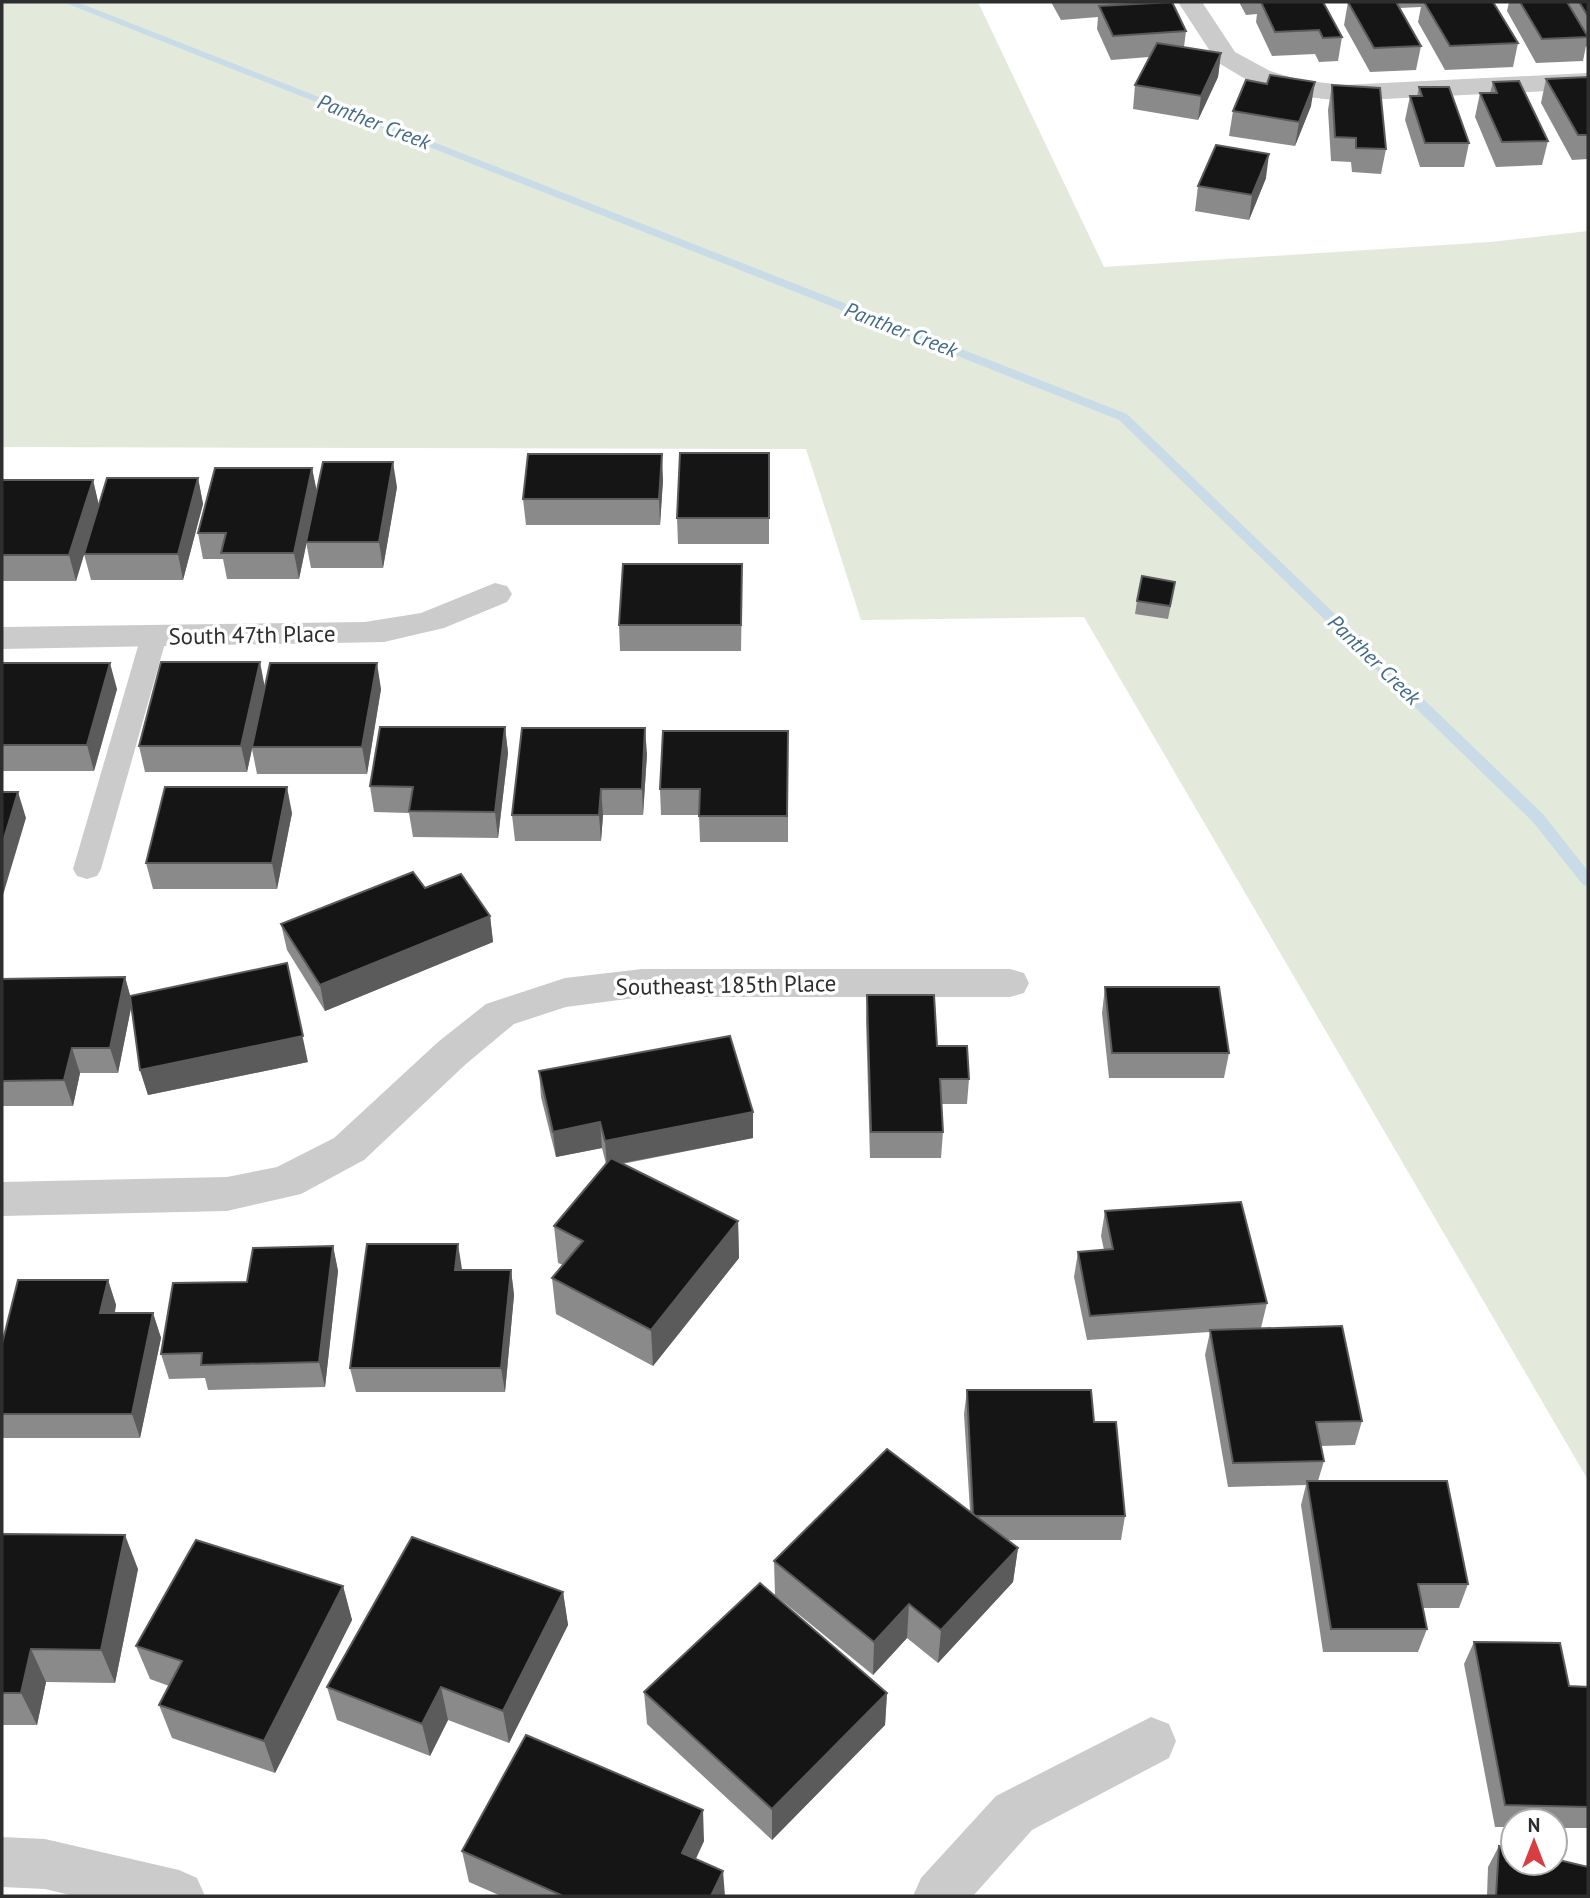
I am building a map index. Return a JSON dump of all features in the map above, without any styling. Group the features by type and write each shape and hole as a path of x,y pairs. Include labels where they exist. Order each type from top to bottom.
{"street":[{"path":"1190,2 1226,57 1261,77 1298,88 1343,93 1588,81"},
{"name":"South 47th Place","path":"2,638 365,633 417,627 455,615 495,594"},
{"name":"Southeast 185th Place","path":"2,1199 227,1194 286,1182 349,1149 452,1053 500,1014 565,993 642,983 1010,983"},
{"path":"939,1896 1014,1813 1152,1741"},
{"path":"2,1862 45,1864 179,1896"}],"lane":[{"path":"87,869 154,636"}],"shaded area":[{"path":"2,2 978,2 1104,267 1490,242 1588,231 1588,1480 1084,617 861,620 806,449 2,447"}],"building":[{"path":"1172,2 1186,31 1113,36 1099,6"},
{"path":"1261,2 1323,2 1342,37 1323,38 1319,30 1275,32"},
{"path":"1348,2 1396,2 1421,46 1374,48"},
{"path":"1424,2 1493,2 1518,43 1450,46"},
{"path":"1520,2 1567,2 1588,37 1542,39"},
{"path":"1579,2 1588,2 1588,16"},
{"path":"1157,43 1221,53 1201,96 1135,85"},
{"path":"1270,75 1315,82 1299,122 1233,111 1246,80 1267,84"},
{"path":"1588,77 1588,135 1578,135 1546,79"},
{"path":"1519,81 1548,141 1502,142 1480,93 1497,93 1493,82"},
{"path":"1332,85 1380,88 1386,149 1356,148 1356,138 1335,137"},
{"path":"1419,87 1449,87 1469,143 1425,143 1410,96 1422,96"},
{"path":"1216,145 1269,154 1252,195 1198,186"},
{"path":"680,453 769,453 769,518 677,518"},
{"path":"528,454 662,454 659,499 523,499"},
{"path":"323,462 393,462 379,542 306,542"},
{"path":"215,468 312,468 294,553 221,553 226,533 198,533"},
{"path":"107,478 198,478 178,554 84,554"},
{"path":"2,480 93,480 69,555 2,555"},
{"path":"623,564 742,564 741,625 619,625"},
{"path":"1142,576 1175,582 1170,606 1137,601"},
{"path":"161,662 260,662 241,746 139,746"},
{"path":"2,663 110,663 87,745 2,745"},
{"path":"270,663 377,663 362,747 252,747"},
{"path":"380,727 505,727 495,812 409,811 413,787 370,786"},
{"path":"522,728 645,728 642,789 601,789 599,815 512,815"},
{"path":"663,731 788,731 787,816 699,816 700,789 660,789"},
{"path":"165,787 287,787 272,863 146,863"},
{"path":"2,792 18,792 2,845"},
{"path":"413,872 425,888 461,874 490,916 320,985 281,924"},
{"path":"287,963 303,1036 140,1070 130,996"},
{"path":"125,977 110,1048 72,1048 64,1080 2,1081 2,979"},
{"path":"1105,987 1219,987 1229,1053 1112,1053"},
{"path":"867,995 934,995 937,1046 967,1046 969,1079 940,1079 943,1132 871,1132"},
{"path":"730,1036 753,1112 605,1141 600,1122 553,1132 539,1071"},
{"path":"611,1158 738,1221 651,1330 552,1278 583,1241 554,1226"},
{"path":"1241,1202 1267,1303 1090,1316 1078,1252 1113,1249 1105,1211"},
{"path":"367,1244 458,1244 455,1270 511,1270 501,1368 350,1368"},
{"path":"333,1246 319,1362 201,1365 202,1353 161,1354 173,1283 247,1282 253,1248"},
{"path":"18,1280 108,1280 100,1313 153,1313 132,1414 2,1414 2,1344"},
{"path":"1342,1326 1362,1421 1316,1422 1324,1461 1233,1463 1210,1330"},
{"path":"967,1390 1091,1390 1094,1422 1116,1422 1125,1516 975,1516"},
{"path":"887,1449 1018,1548 941,1630 909,1604 874,1642 774,1561"},
{"path":"1307,1481 1447,1481 1468,1584 1418,1584 1427,1629 1331,1629"},
{"path":"2,1534 125,1535 101,1650 31,1649 21,1693 2,1693"},
{"path":"412,1537 563,1592 503,1711 441,1687 422,1724 327,1687"},
{"path":"196,1540 343,1586 264,1741 159,1705 182,1661 136,1646"},
{"path":"760,1583 887,1693 772,1809 644,1692"},
{"path":"1474,1642 1560,1643 1569,1686 1588,1687 1588,1807 1505,1805"},
{"path":"526,1735 703,1810 682,1853 723,1871 711,1896 563,1896 462,1851"},
{"path":"1499,1846 1499,1877 1569,1877 1569,1862 1588,1867 1588,1896 1496,1896"}],"waterway":[{"name":"Panther Creek","path":"68,2 1123,417 1538,818 1588,881"}]}
